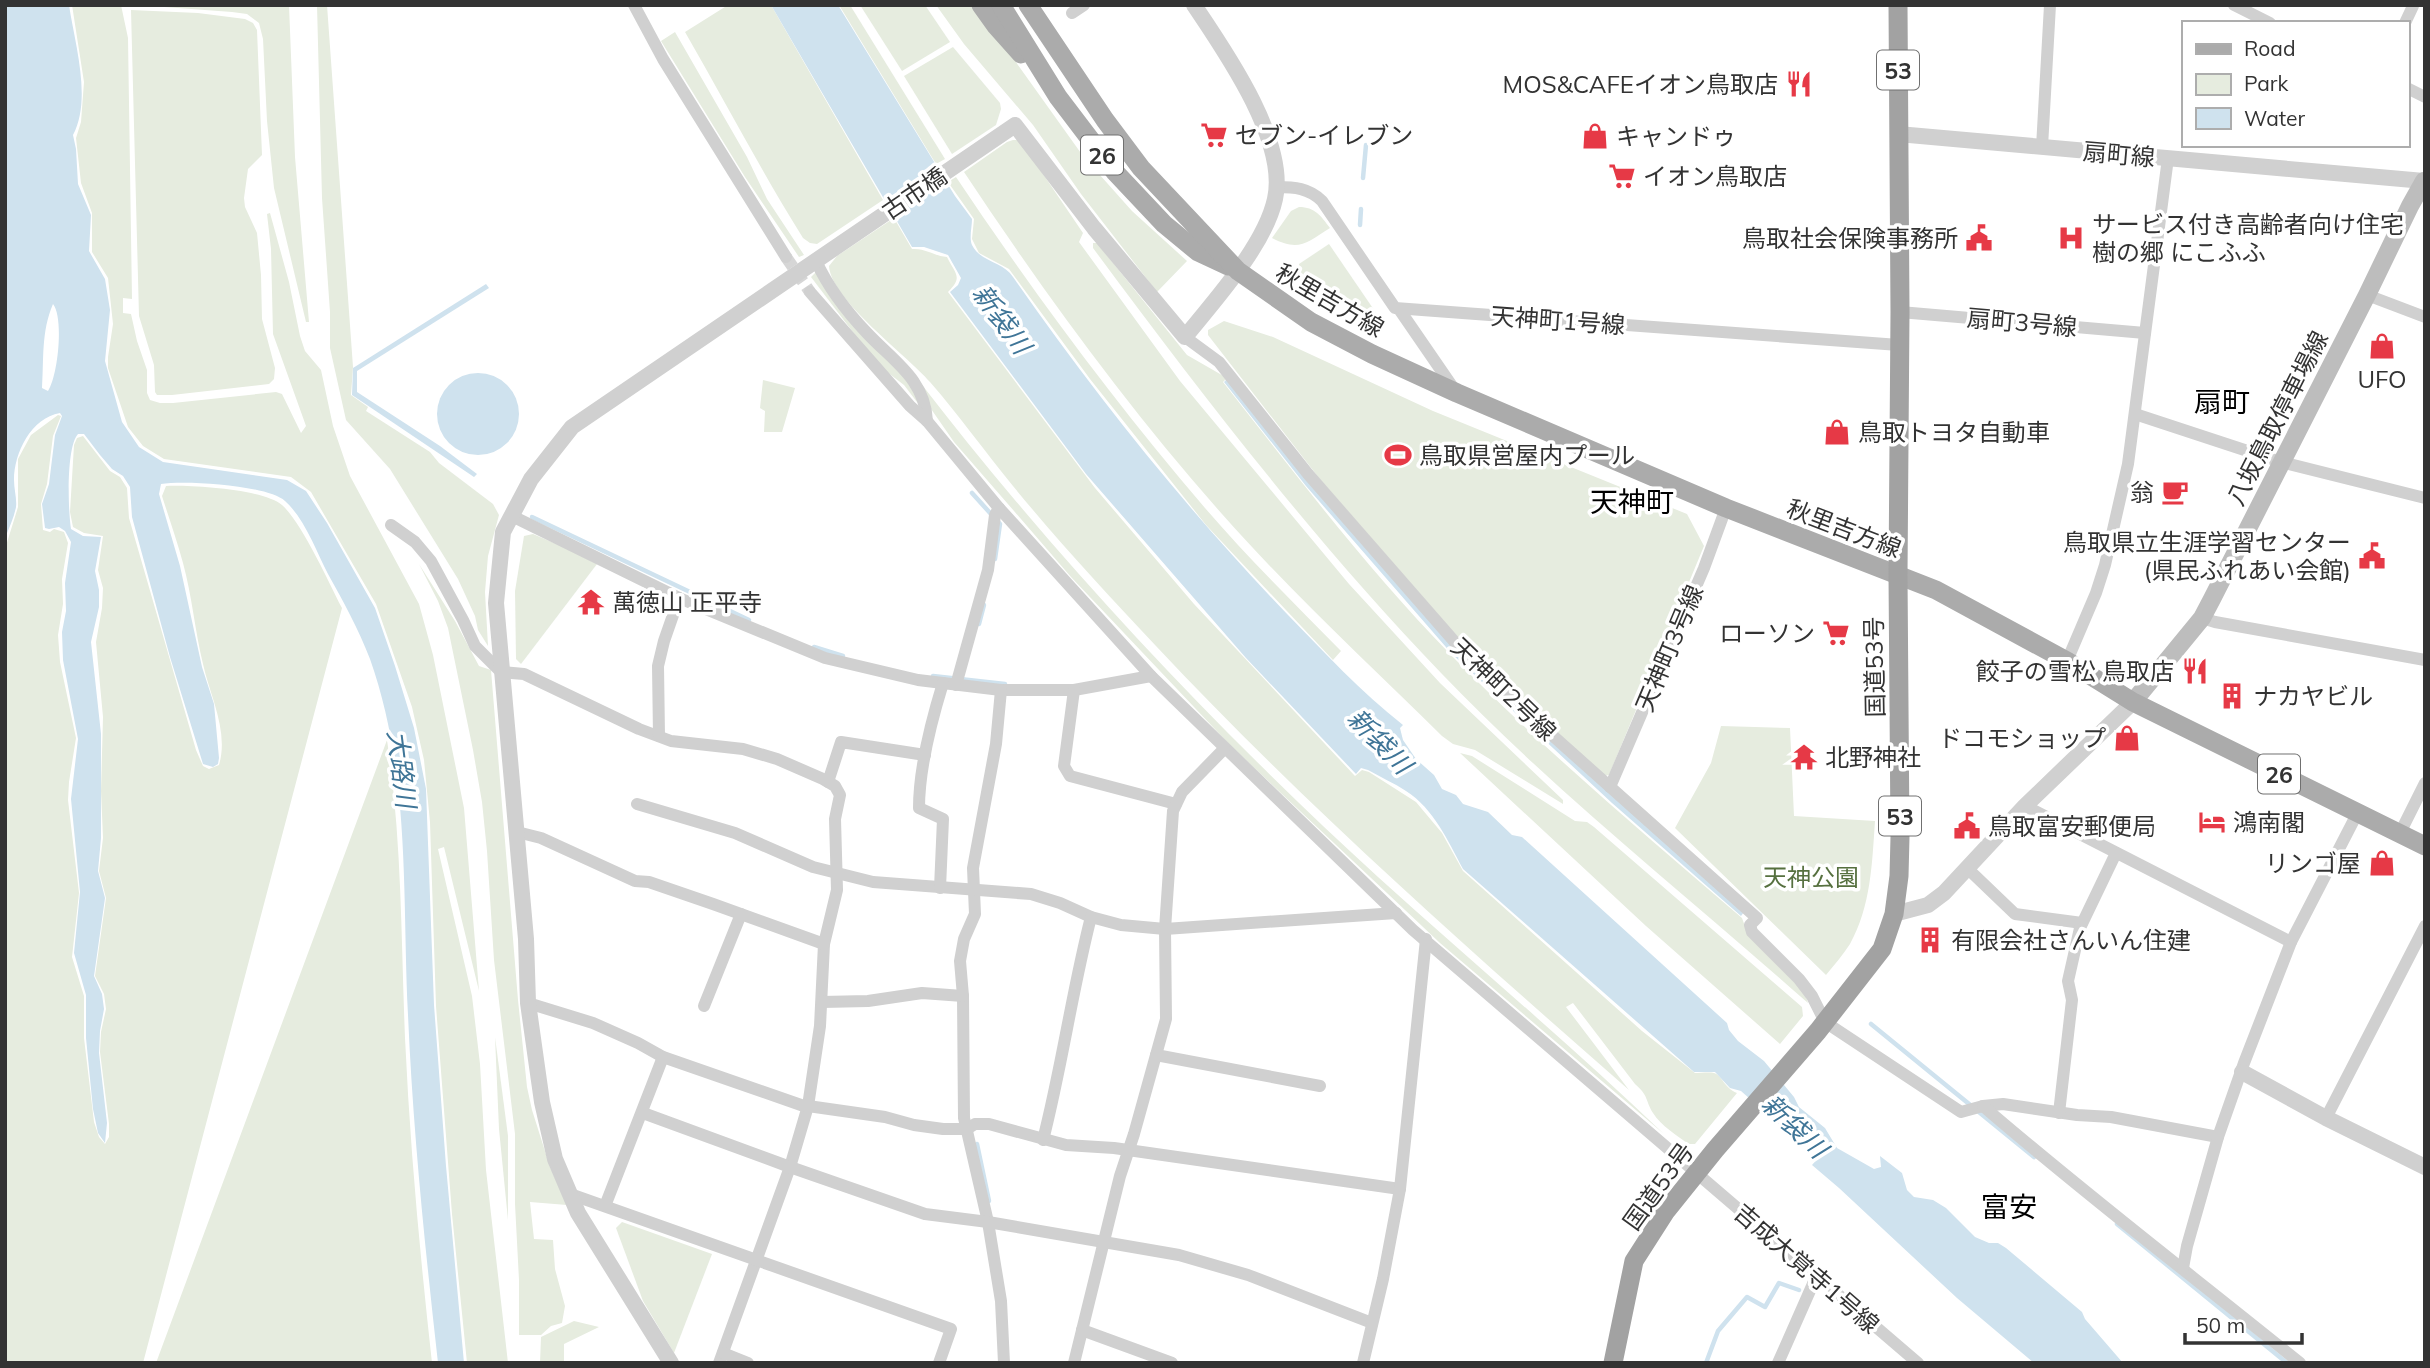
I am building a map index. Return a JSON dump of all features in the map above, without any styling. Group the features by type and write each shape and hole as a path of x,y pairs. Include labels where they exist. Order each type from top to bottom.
{"highway":[{"name":"国道53号","path":"1613,1363 1634,1261 1666,1211 1696,1173 1822,1027 1882,949 1894,914 1900,837 1898,5"}],"main road":[{"path":"981,5 1058,97"},
{"name":"秋里吉方線","path":"1001,5 1058,97 1115,172 1164,224 1198,251 1238,271 1311,322 1457,393 1726,508 1936,590 2067,661 2133,702 2425,846"},
{"name":"秋里吉方線","path":"1028,5 1105,120 1141,168 1238,271"},
{"path":"1042,5 1105,120"},
{"name":"八坂鳥取停車場線","path":"2133,702 2202,618 2417,203 2425,181"}],"street":[{"path":"634,5 663,59 786,257"},
{"path":"1072,13 1084,5"},
{"path":"1185,337 1238,271 1269,216 1277,187 1272,151 1252,100 1194,5"},
{"path":"2042,147 2050,5"},
{"path":"2234,5 2266,21"},
{"path":"2409,89 2425,97"},
{"name":"古市橋","path":"671,1363 598,1247 570,1194 555,1159 542,1102 528,1003 526,940 496,603 503,531 531,479 572,427 1015,125 1094,228 1185,337"},
{"name":"扇町線","path":"1898,134 2425,181"},
{"path":"2067,661 2105,565 2128,464 2168,158"},
{"path":"1277,187 1303,189 1322,201 1457,393"},
{"path":"816,261 824,281 865,332 909,372 926,408 927,421"},
{"name":"吉成大覚寺1号線","path":"810,292 910,406 927,421 999,508 1151,676 1224,749 1395,913 1910,1360"},
{"path":"2367,295 2425,317"},
{"name":"天神町1号線","path":"1399,309 1899,345"},
{"name":"扇町3号線","path":"1900,312 2145,333"},
{"name":"天神町2号線","path":"1185,337 1219,362 1308,474 1467,656 1757,918 1750,925 1752,932 1799,979 1812,996 1822,1027"},
{"path":"2135,414 2281,462 2425,498"},
{"path":"940,888 943,819 919,808 925,755 988,569 995,515 999,508"},
{"name":"天神町3号線","path":"1610,787 1704,568 1726,508"},
{"path":"512,516 679,598 825,658 918,680 1001,690 1074,690 1151,676"},
{"path":"391,525 415,542 431,561 475,646 501,672 524,674 639,729 671,741 743,749 777,760 828,782 835,786 840,795 835,819 837,890 824,944 822,1002 808,1106 790,1167 721,1358 748,1363"},
{"path":"659,736 658,666 679,598"},
{"path":"2202,618 2425,660"},
{"path":"1001,690 996,744 973,868 976,888 975,914 964,939 960,961 963,996 963,1100 1001,1301 1004,1363"},
{"path":"1074,690 1064,766 1070,776 1176,804"},
{"path":"1894,914 1928,905 1944,893 2025,806 2133,702"},
{"path":"828,782 841,742 925,755"},
{"path":"1074,1363 1120,1176 1166,1019 1165,929 1173,811 1182,792 1224,749"},
{"path":"2400,833 2425,783"},
{"path":"637,804 735,833 813,867 873,882 1031,894 1091,917 1121,925 1165,929 1395,913"},
{"path":"2025,806 2291,942"},
{"path":"2183,1268 2218,1137 2291,942 2358,812"},
{"path":"517,832 541,838 635,881 649,882 824,944"},
{"path":"2059,1113 2072,1000 2068,981 2082,923 2116,853"},
{"path":"1967,869 2015,914 2082,923"},
{"path":"704,1006 741,914"},
{"path":"1043,1140 1055,1097 1091,917"},
{"path":"2326,1118 2425,926"},
{"path":"1363,1363 1400,1189 1426,940"},
{"path":"822,1002 868,1001 922,993 963,996"},
{"path":"528,1003 593,1023 663,1057 821,1110 886,1117 914,1125 967,1129 975,1124 989,1124 1043,1140 1400,1189"},
{"path":"1822,1027 1961,1112 2003,1104 2059,1113 2111,1117 2218,1137"},
{"path":"1156,1055 1320,1086"},
{"path":"605,1206 663,1057"},
{"path":"2242,1072 2326,1118 2425,1167"},
{"path":"1983,1106 2129,1228 2300,1363"},
{"path":"643,1113 925,1214 988,1222 1179,1255 1222,1266 1373,1323"},
{"path":"570,1194 951,1329 939,1363"},
{"path":"1778,1363 1816,1277"},
{"path":"1082,1330 1172,1363"}],"green space":[{"path":"72,5 121,5 128,38 132,299 123,298 123,313 131,314 147,370 147,393 150,400 173,403 276,392 282,394 301,433 306,426 273,334 271,249 267,214 270,213 289,282 300,336 305,351 321,370 333,426 350,476 419,604 433,655 464,808 479,991 444,847 438,849 472,996 480,1064 486,1170 508,1363 467,1363 436,1006 430,822 424,760 412,707 376,604 311,492 291,477 164,459 143,446 128,427 108,368 113,324 108,278 92,252 92,213 81,183 76,138 81,122 84,82"},
{"path":"137,5 289,5 295,157 309,322 306,322 274,188 263,39 259,23 247,14"},
{"path":"317,5 327,5 353,367 351,395 368,407 366,411 430,452 439,463 493,504 499,515 488,556 485,592 488,646 478,630 475,616 458,579 390,469 346,420 330,348 322,198"},
{"path":"728,5 771,5 883,200 817,244 803,238 685,32"},
{"path":"839,5 850,5 945,159 936,164"},
{"path":"860,5 925,5 950,42 902,71"},
{"path":"936,5 975,5 1083,156 1132,211 1187,261 1157,292 1081,194 1033,125 964,44"},
{"path":"131,10 198,13 245,19 253,23 257,30 262,155 248,169 244,198 245,207 257,233 262,319 275,368 274,379 269,384 172,395 157,395 155,392 154,365 139,316"},
{"path":"675,32 747,157 767,199 804,255 799,257 745,177 661,41"},
{"path":"953,47 1000,103 1001,109 996,125 952,154 904,76"},
{"path":"1013,140 1024,146 1083,233 1079,242 1180,381 1349,584 1440,683 1563,800 1563,804 1475,750 1453,744 1442,736 1275,571 1222,514 1153,432 1087,348 964,172"},
{"path":"956,177 1045,305 1139,428 1221,527 1341,651 1333,660 1206,525 1090,379 1009,269 979,253 972,239 974,219 948,182"},
{"path":"1299,207 1313,210 1330,228 1302,244 1289,244 1272,238 1291,211"},
{"path":"894,218 912,249 947,257 957,279 948,292 1095,488 1194,604 1355,776 1362,770 1369,772 1416,802 1442,833 1463,871 1642,1031 1695,1073 1717,1074 1737,1093 1695,1144 1688,1144 1656,1118 1643,1092 1573,1003 1566,1007 1629,1090 1447,929 1212,705 1047,527 930,382 842,295 829,266 837,256"},
{"path":"1093,243 1097,243 1187,355 1227,378 1223,382 1333,522 1420,623 1557,756 1742,918 1747,932 1805,993 1808,1003 1575,801 1485,718 1442,674 1349,572 1260,466 1134,303 1093,248"},
{"path":"1329,244 1385,326 1308,285 1298,276 1299,264"},
{"path":"817,271 907,376 920,406 904,385 878,365 811,277"},
{"path":"1224,321 1273,337 1433,411 1687,514 1704,546 1609,775 1604,776 1469,650 1319,478 1208,335 1208,330"},
{"path":"763,380 795,388 782,432 764,432 765,411 760,408"},
{"path":"919,381 1081,577 1256,761 1378,877 1664,1134 1440,943 1229,744 1071,577 954,442 929,406"},
{"path":"58,415 61,416 53,436 47,484 41,504 43,530 64,532 68,543 58,635 60,662 76,738 68,800 79,893 72,957 84,996 84,1038 94,1122 99,1137 105,1144 109,1137 109,1124 100,1052 106,1009 104,994 95,976 106,898 99,871 103,838 103,717 96,642 102,608 103,588 98,570 103,536 84,533 73,527 70,512 74,445 77,438 83,436 127,488 129,518 196,750 203,766 209,769 219,765 222,739 203,664 183,563 162,496 166,486 209,487 244,492 282,505 306,538 342,608 143,1363 5,1363 5,549 18,507 18,459 31,435"},
{"path":"533,534 597,564 521,664 516,659 515,591 524,536"},
{"path":"419,564 455,621 479,666 491,670 527,1087 550,1167 567,1205 530,1202 534,1239 553,1240 555,1269 565,1306 562,1323 551,1326 541,1335 519,1335 515,1134 494,960 482,802 448,628"},
{"name":"天神公園","path":"1721,726 1790,728 1794,816 1875,821 1869,884 1862,915 1850,944 1826,975 1675,828 1711,763"},
{"path":"387,740 398,851 413,1160 432,1363 156,1363"},
{"path":"1460,753 1472,756 1575,821 1587,822 1594,827 1802,1007 1803,1016 1780,1044 1646,926"},
{"path":"495,1037 508,1136 508,1220 499,1129"},
{"path":"622,1222 712,1254 674,1353 643,1301 616,1228"},
{"path":"574,1321 599,1327 564,1344 564,1363 540,1363 541,1337"}],"water":[{"name":"大路川","path":"5,5 69,5 82,89 79,121 73,135 78,184 91,215 89,251 105,279 110,310 105,361 122,422 139,447 163,462 287,480 306,491 375,608 414,728 426,789 434,1005 464,1363 438,1363 413,1102 402,835 392,747 370,659 356,626 304,526 285,501 261,491 206,483 161,484 159,494 180,566 202,667 214,704 218,764 213,767 203,764 170,657 132,517 130,487 84,434 78,434 74,441 69,479 71,529 83,536 101,537 95,571 99,607 91,642 101,734 101,838 98,871 105,898 94,976 102,994 104,1009 99,1053 107,1123 105,1143 98,1133 93,1109 86,1038 86,995 74,953 80,892 71,799 78,739 63,660 62,632 71,542 65,531 59,527 45,528 42,504 49,484 55,435 62,416 60,413 50,416 33,429 21,448 14,480 16,507 5,538","holes":["53,304 56,311 58,347 55,373 48,391 42,388 45,335"]},
{"name":"新袋川","path":"771,5 838,5 955,196 972,219 971,239 976,251 1009,272 1144,451 1214,535 1344,672 1403,725 1400,728 1403,740 1416,759 1434,775 1442,789 1456,795 1463,804 1488,812 1512,835 1522,837 1727,1023 1738,1041 1764,1061 1799,1107 1825,1128 1837,1148 1874,1169 1881,1167 1880,1156 1902,1173 1907,1190 1914,1197 1933,1200 1946,1208 1975,1237 2006,1248 2082,1312 2123,1363 2034,1363 1957,1298 1812,1165 1819,1157 1805,1140 1777,1123 1741,1091 1730,1088 1715,1072 1694,1072 1463,869 1439,826 1416,798 1368,770 1361,768 1356,774 1246,658 1086,474 950,292 961,278 948,255 924,247 912,247"},
{"path":"486,284 489,288 357,371 357,392 440,446 477,474 474,477 352,395 353,368"},
{"path":"478,373 494,376 507,385 516,398 519,414 516,430 507,443 494,452 478,455 462,452 449,443 440,430 437,414 440,398 449,385 462,376"},
{"path":"1227,379 1310,484 1455,650 1744,912 1741,916 1612,803 1452,654 1306,486 1224,382"}],"waterway":[{"path":"1363,178 1366,145"},
{"path":"1360,225 1361,209"},
{"path":"972,493 1000,524 995,559"},
{"path":"532,517 749,620"},
{"path":"979,624 984,605"},
{"path":"814,647 843,656"},
{"path":"933,676 1005,684"},
{"path":"1871,1024 2034,1157"},
{"path":"977,1144 989,1201"},
{"path":"2117,1224 2287,1363"},
{"path":"1706,1363 1718,1331 1747,1297 1765,1307 1779,1283 1799,1290"}],"tunnel":[{"path":"786,257 810,292"}],"place":[{"name":"MOS&CAFEイオン鳥取店","path":"1799,84"},
{"name":"セブン-イレブン","path":"1214,135"},
{"name":"キャンドゥ","path":"1595,136"},
{"name":"イオン鳥取店","path":"1622,176"},
{"name":"鳥取社会保険事務所","path":"1979,238"},
{"name":"サービス付き高齢者向け住宅 樹の郷 にこふふ","path":"2071,238"},
{"name":"UFO","path":"2382,346"},
{"name":"鳥取トヨタ自動車","path":"1837,432"},
{"name":"鳥取県営屋内プール","path":"1398,455"},
{"name":"翁","path":"2175,492"},
{"name":"鳥取県立生涯学習センター (県民ふれあい会館)","path":"2372,556"},
{"name":"萬徳山 正平寺","path":"591,602"},
{"name":"ローソン","path":"1836,633"},
{"name":"餃子の雪松 鳥取店","path":"2195,671"},
{"name":"ナカヤビル","path":"2232,696"},
{"name":"ドコモショップ","path":"2127,738"},
{"name":"北野神社","path":"1804,757"},
{"name":"鴻南閣","path":"2212,822"},
{"name":"鳥取富安郵便局","path":"1967,826"},
{"name":"リンゴ屋","path":"2382,863"},
{"name":"有限会社さんいん住建","path":"1930,940"}],"district":[{"name":"扇町","path":"2222,401"},
{"name":"天神町","path":"1632,501"},
{"name":"富安","path":"2009,1206"}]}
